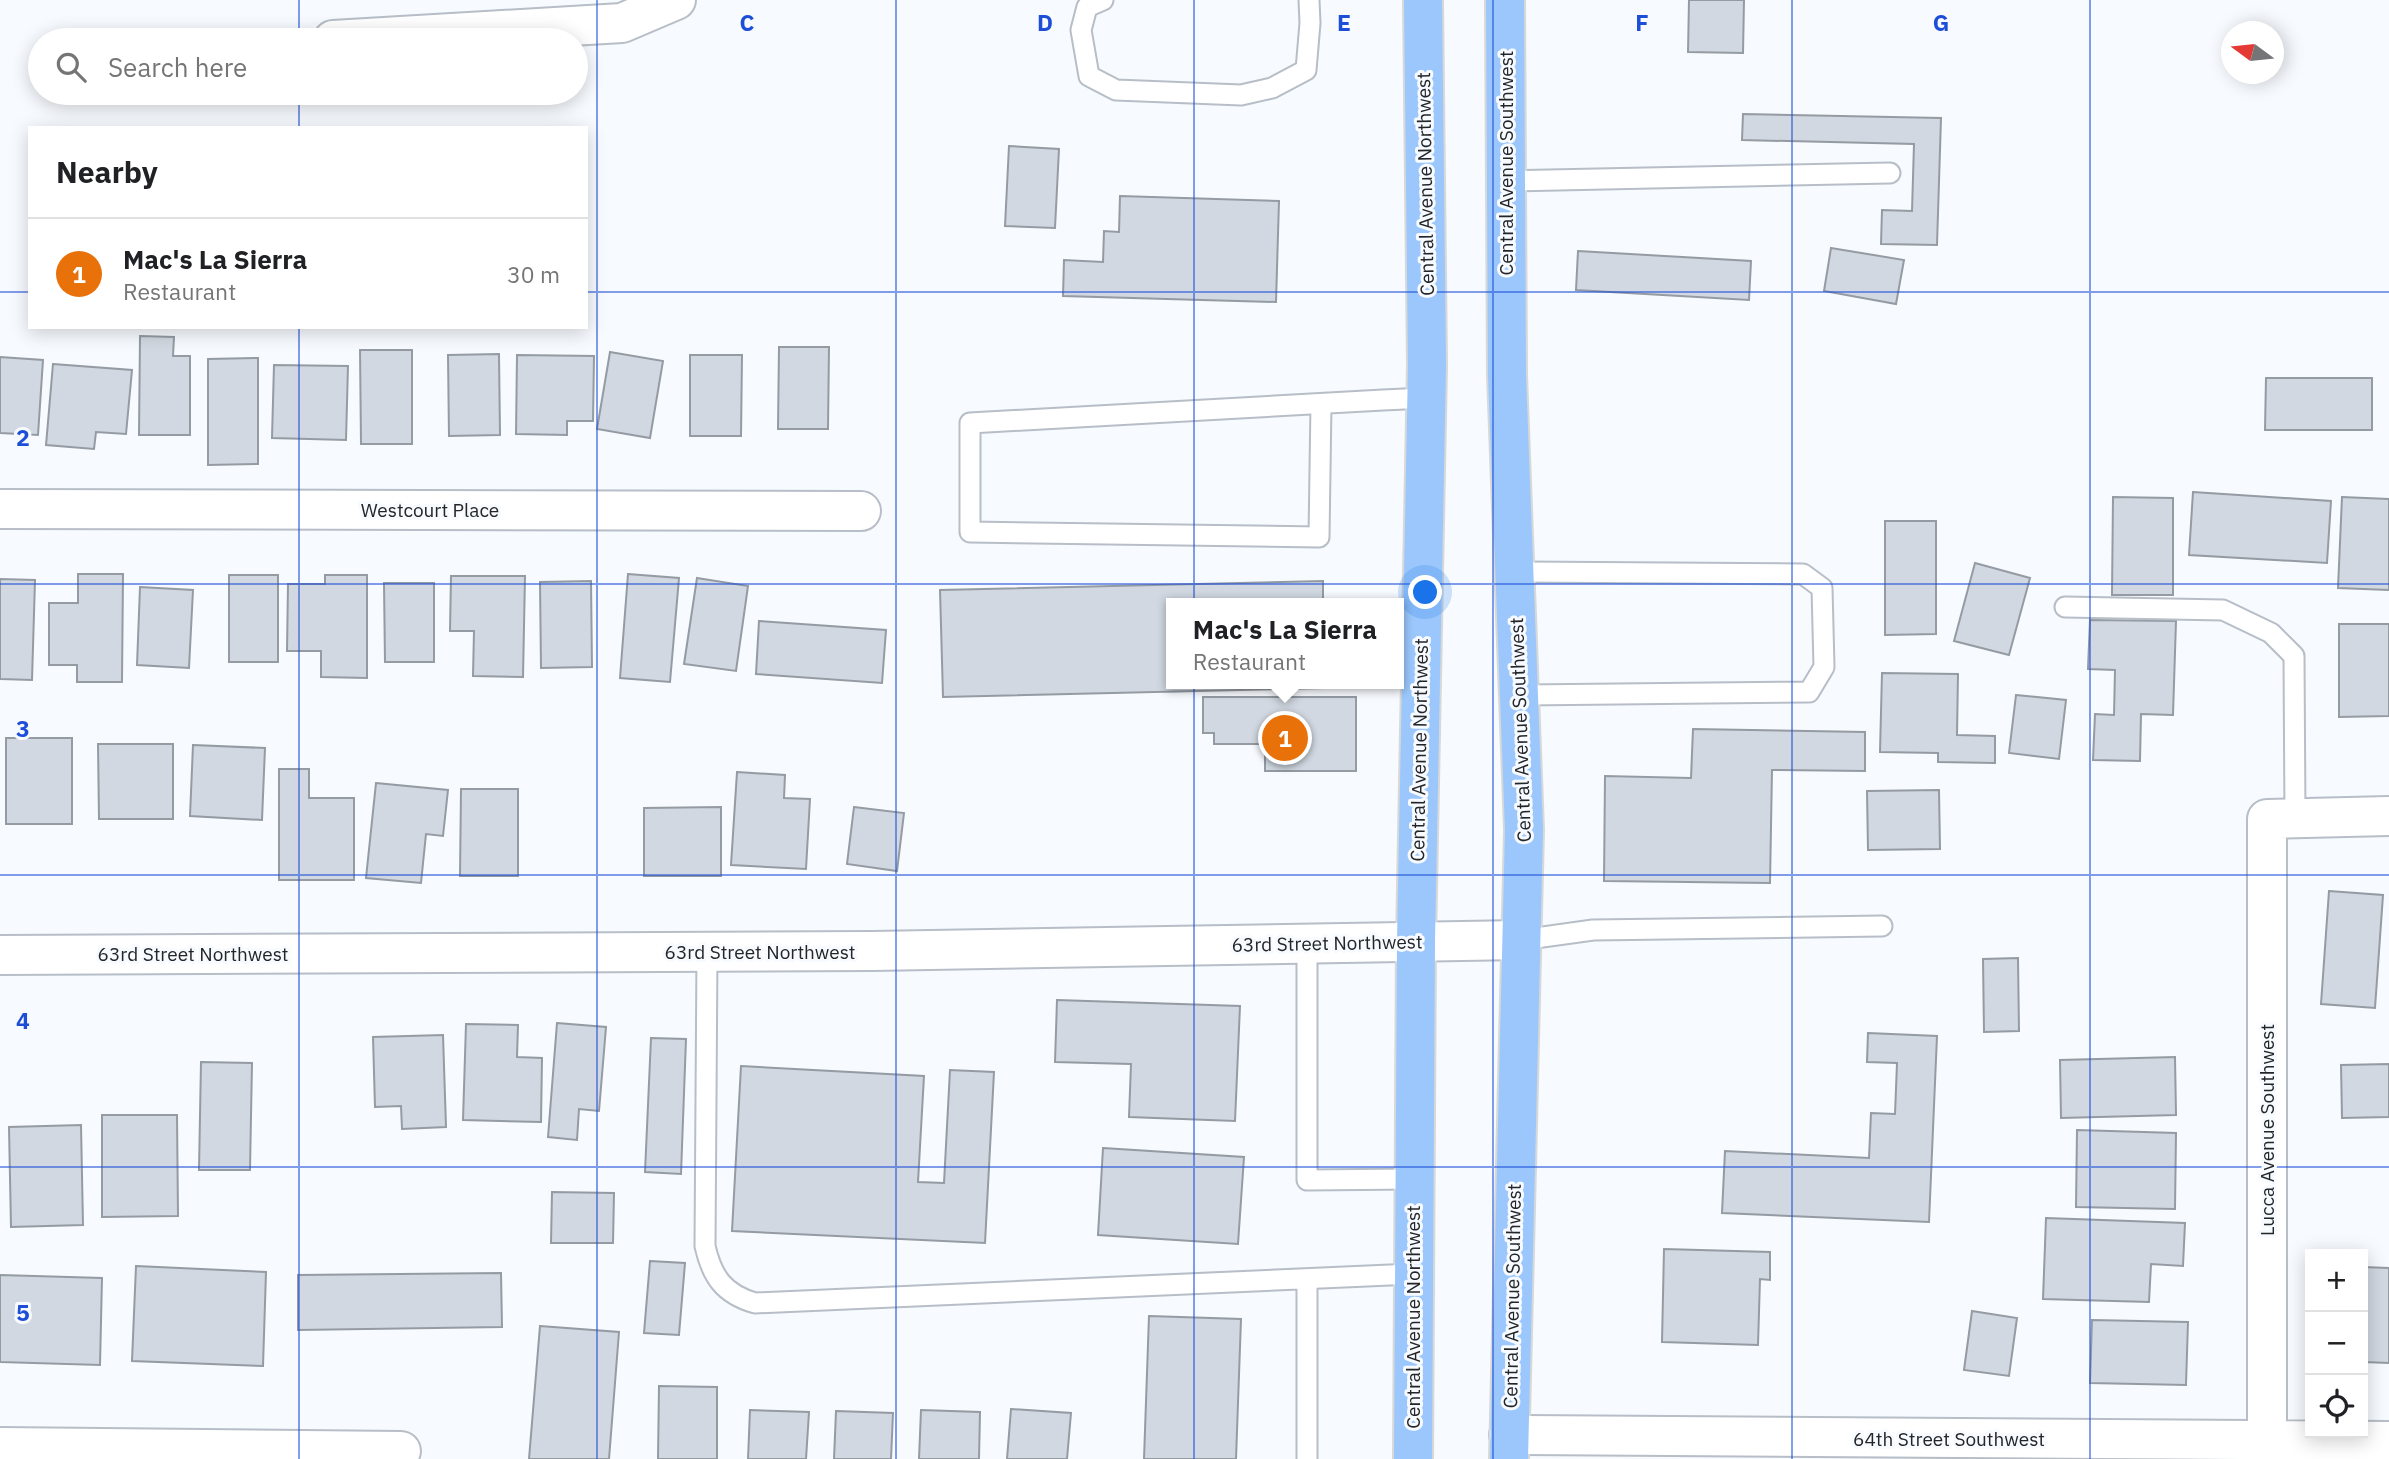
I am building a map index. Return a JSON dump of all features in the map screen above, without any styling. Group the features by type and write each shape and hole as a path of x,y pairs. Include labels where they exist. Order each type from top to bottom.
{"main road":[{"name":"Central Avenue Northwest","path":"1413,1459 1416,941 1426,398 1423,0"},
{"name":"Central Avenue Southwest","path":"1505,0 1507,374 1524,830 1509,1447"}],"street":[{"path":"537,28 622,23 676,0"},
{"name":"Westcourt Place","path":"0,509 861,511"},
{"path":"2281,818 2389,816"},
{"name":"Lucca Avenue Southwest","path":"2267,1441 2281,818"},
{"name":"63rd Street Northwest","path":"0,954 707,951 1521,940"},
{"name":"64th Street Southwest","path":"1509,1447 2389,1441"},
{"path":"0,1447 401,1451"}],"lane":[{"path":"1103,0 1087,7 1081,30 1089,76 1116,89 1241,95 1272,88 1306,70 1309,0"},
{"path":"1506,181 1890,173"},
{"path":"1321,404 1319,537 970,532 970,423 1426,398"},
{"path":"1515,572 1803,574 1822,588 1824,667 1809,692 1519,695"},
{"path":"2065,607 2223,610 2271,633 2294,656 2281,818"},
{"path":"1521,940 1593,930 1882,926"},
{"path":"1307,943 1307,1180 1414,1179"},
{"path":"707,951 705,1246 718,1283 738,1298 755,1303 1307,1280 1413,1273"},
{"path":"1307,1280 1307,1459"}],"building":[{"path":"1689,0 1744,0 1743,53 1688,52"},
{"path":"1743,114 1941,118 1937,245 1881,244 1882,210 1912,211 1914,144 1742,140"},
{"path":"1009,146 1059,149 1055,228 1005,226"},
{"path":"1120,196 1279,201 1276,302 1063,296 1064,260 1103,262 1104,231 1119,232"},
{"path":"1831,248 1904,260 1896,304 1824,291"},
{"path":"1578,251 1751,261 1749,300 1576,290"},
{"path":"140,336 174,337 173,356 190,356 190,435 139,435"},
{"path":"779,347 829,347 828,429 778,429"},
{"path":"360,350 412,350 412,444 361,444"},
{"path":"610,352 663,361 650,438 597,429"},
{"path":"499,354 500,435 449,436 448,355"},
{"path":"517,355 594,356 593,421 567,421 567,435 516,434"},
{"path":"690,355 742,355 741,436 690,436"},
{"path":"0,357 43,360 38,435 0,433"},
{"path":"258,358 258,464 208,465 208,359"},
{"path":"53,364 132,370 126,434 96,432 94,449 46,445"},
{"path":"274,365 348,366 346,440 272,438"},
{"path":"2266,378 2372,378 2372,430 2265,430"},
{"path":"2193,492 2331,501 2327,563 2189,555"},
{"path":"2113,497 2173,498 2173,595 2112,595"},
{"path":"2342,497 2389,499 2389,590 2338,588"},
{"path":"1885,521 1936,521 1936,634 1885,635"},
{"path":"1975,563 2030,578 2009,655 1954,641"},
{"path":"78,574 123,574 122,682 77,682 77,665 49,665 49,603 78,603"},
{"path":"628,574 679,578 670,682 620,678"},
{"path":"229,575 278,575 278,662 229,662"},
{"path":"325,575 367,575 367,678 321,677 321,651 287,651 288,584 325,584"},
{"path":"451,576 525,576 523,677 473,676 474,631 450,631"},
{"path":"697,578 748,586 736,671 684,664"},
{"path":"0,579 35,580 32,680 0,679"},
{"path":"591,581 592,667 541,668 540,582"},
{"path":"1323,581 1323,598 1166,598 1166,689 1283,689 943,697 940,590"},
{"path":"384,583 434,583 434,662 385,662"},
{"path":"140,587 193,590 189,668 137,665"},
{"path":"2090,620 2176,621 2173,715 2141,714 2140,761 2093,760 2095,714 2114,715 2115,670 2088,669"},
{"path":"759,621 886,630 882,683 756,674"},
{"path":"2339,624 2389,624 2389,716 2339,717"},
{"path":"1882,673 1958,674 1957,735 1995,736 1995,763 1938,762 1938,753 1880,752"},
{"path":"2016,695 2066,700 2059,759 2009,753"},
{"path":"1203,697 1356,697 1356,771 1265,771 1265,744 1214,744 1214,733 1203,733"},
{"path":"1693,729 1865,732 1865,771 1772,770 1770,883 1604,881 1605,776 1691,778"},
{"path":"6,738 72,738 72,824 6,824"},
{"path":"98,744 173,744 173,819 99,819"},
{"path":"193,745 265,748 262,820 190,816"},
{"path":"279,769 309,769 309,798 354,798 354,880 279,880"},
{"path":"737,772 785,775 784,798 810,799 806,869 731,865"},
{"path":"376,783 448,790 443,836 426,834 421,883 366,878"},
{"path":"461,789 518,789 518,876 460,876"},
{"path":"1939,790 1940,849 1868,850 1867,791"},
{"path":"721,807 721,876 644,876 644,808"},
{"path":"854,807 904,813 897,871 847,864"},
{"path":"2329,891 2383,895 2375,1008 2321,1004"},
{"path":"2018,958 2019,1031 1984,1032 1983,959"},
{"path":"1057,1000 1240,1006 1235,1121 1129,1117 1131,1064 1055,1062"},
{"path":"557,1023 606,1027 599,1111 579,1109 577,1140 548,1137"},
{"path":"466,1024 518,1025 517,1057 542,1058 541,1122 463,1120"},
{"path":"1868,1033 1937,1036 1929,1222 1722,1213 1725,1151 1869,1158 1871,1113 1895,1114 1897,1063 1867,1062"},
{"path":"443,1035 446,1127 402,1129 401,1106 375,1107 373,1037"},
{"path":"651,1038 686,1039 681,1174 645,1172"},
{"path":"2175,1057 2176,1115 2061,1118 2060,1060"},
{"path":"201,1062 252,1063 250,1170 199,1170"},
{"path":"2389,1064 2389,1117 2342,1118 2341,1065"},
{"path":"741,1066 924,1076 918,1182 944,1183 950,1070 994,1072 985,1243 732,1231"},
{"path":"102,1115 177,1115 178,1216 102,1217"},
{"path":"81,1125 83,1225 11,1227 9,1127"},
{"path":"2077,1130 2176,1133 2175,1209 2076,1207"},
{"path":"1103,1148 1244,1157 1238,1244 1098,1235"},
{"path":"552,1192 614,1193 613,1243 551,1243"},
{"path":"2046,1218 2185,1223 2183,1266 2151,1264 2149,1302 2043,1299"},
{"path":"1664,1249 1770,1252 1770,1280 1760,1279 1758,1345 1662,1342"},
{"path":"650,1261 685,1263 679,1335 644,1333"},
{"path":"136,1266 266,1272 263,1366 132,1361"},
{"path":"2368,1267 2389,1268 2389,1363 2368,1362"},
{"path":"501,1273 502,1327 298,1330 298,1275"},
{"path":"0,1275 102,1278 100,1365 0,1362"},
{"path":"1972,1311 2017,1318 2009,1376 1964,1370"},
{"path":"1149,1316 1241,1319 1236,1459 1144,1459"},
{"path":"2092,1320 2188,1322 2186,1385 2090,1383"},
{"path":"540,1326 619,1332 609,1459 529,1459"},
{"path":"659,1386 717,1387 717,1459 658,1459"},
{"path":"1011,1409 1071,1413 1067,1459 1007,1459"},
{"path":"750,1410 809,1412 806,1459 748,1459"},
{"path":"921,1410 980,1412 979,1459 919,1459"},
{"path":"836,1411 893,1413 891,1459 834,1459"}],"place":[{"name":"Mac's La Sierra","path":"1285,738"}]}
